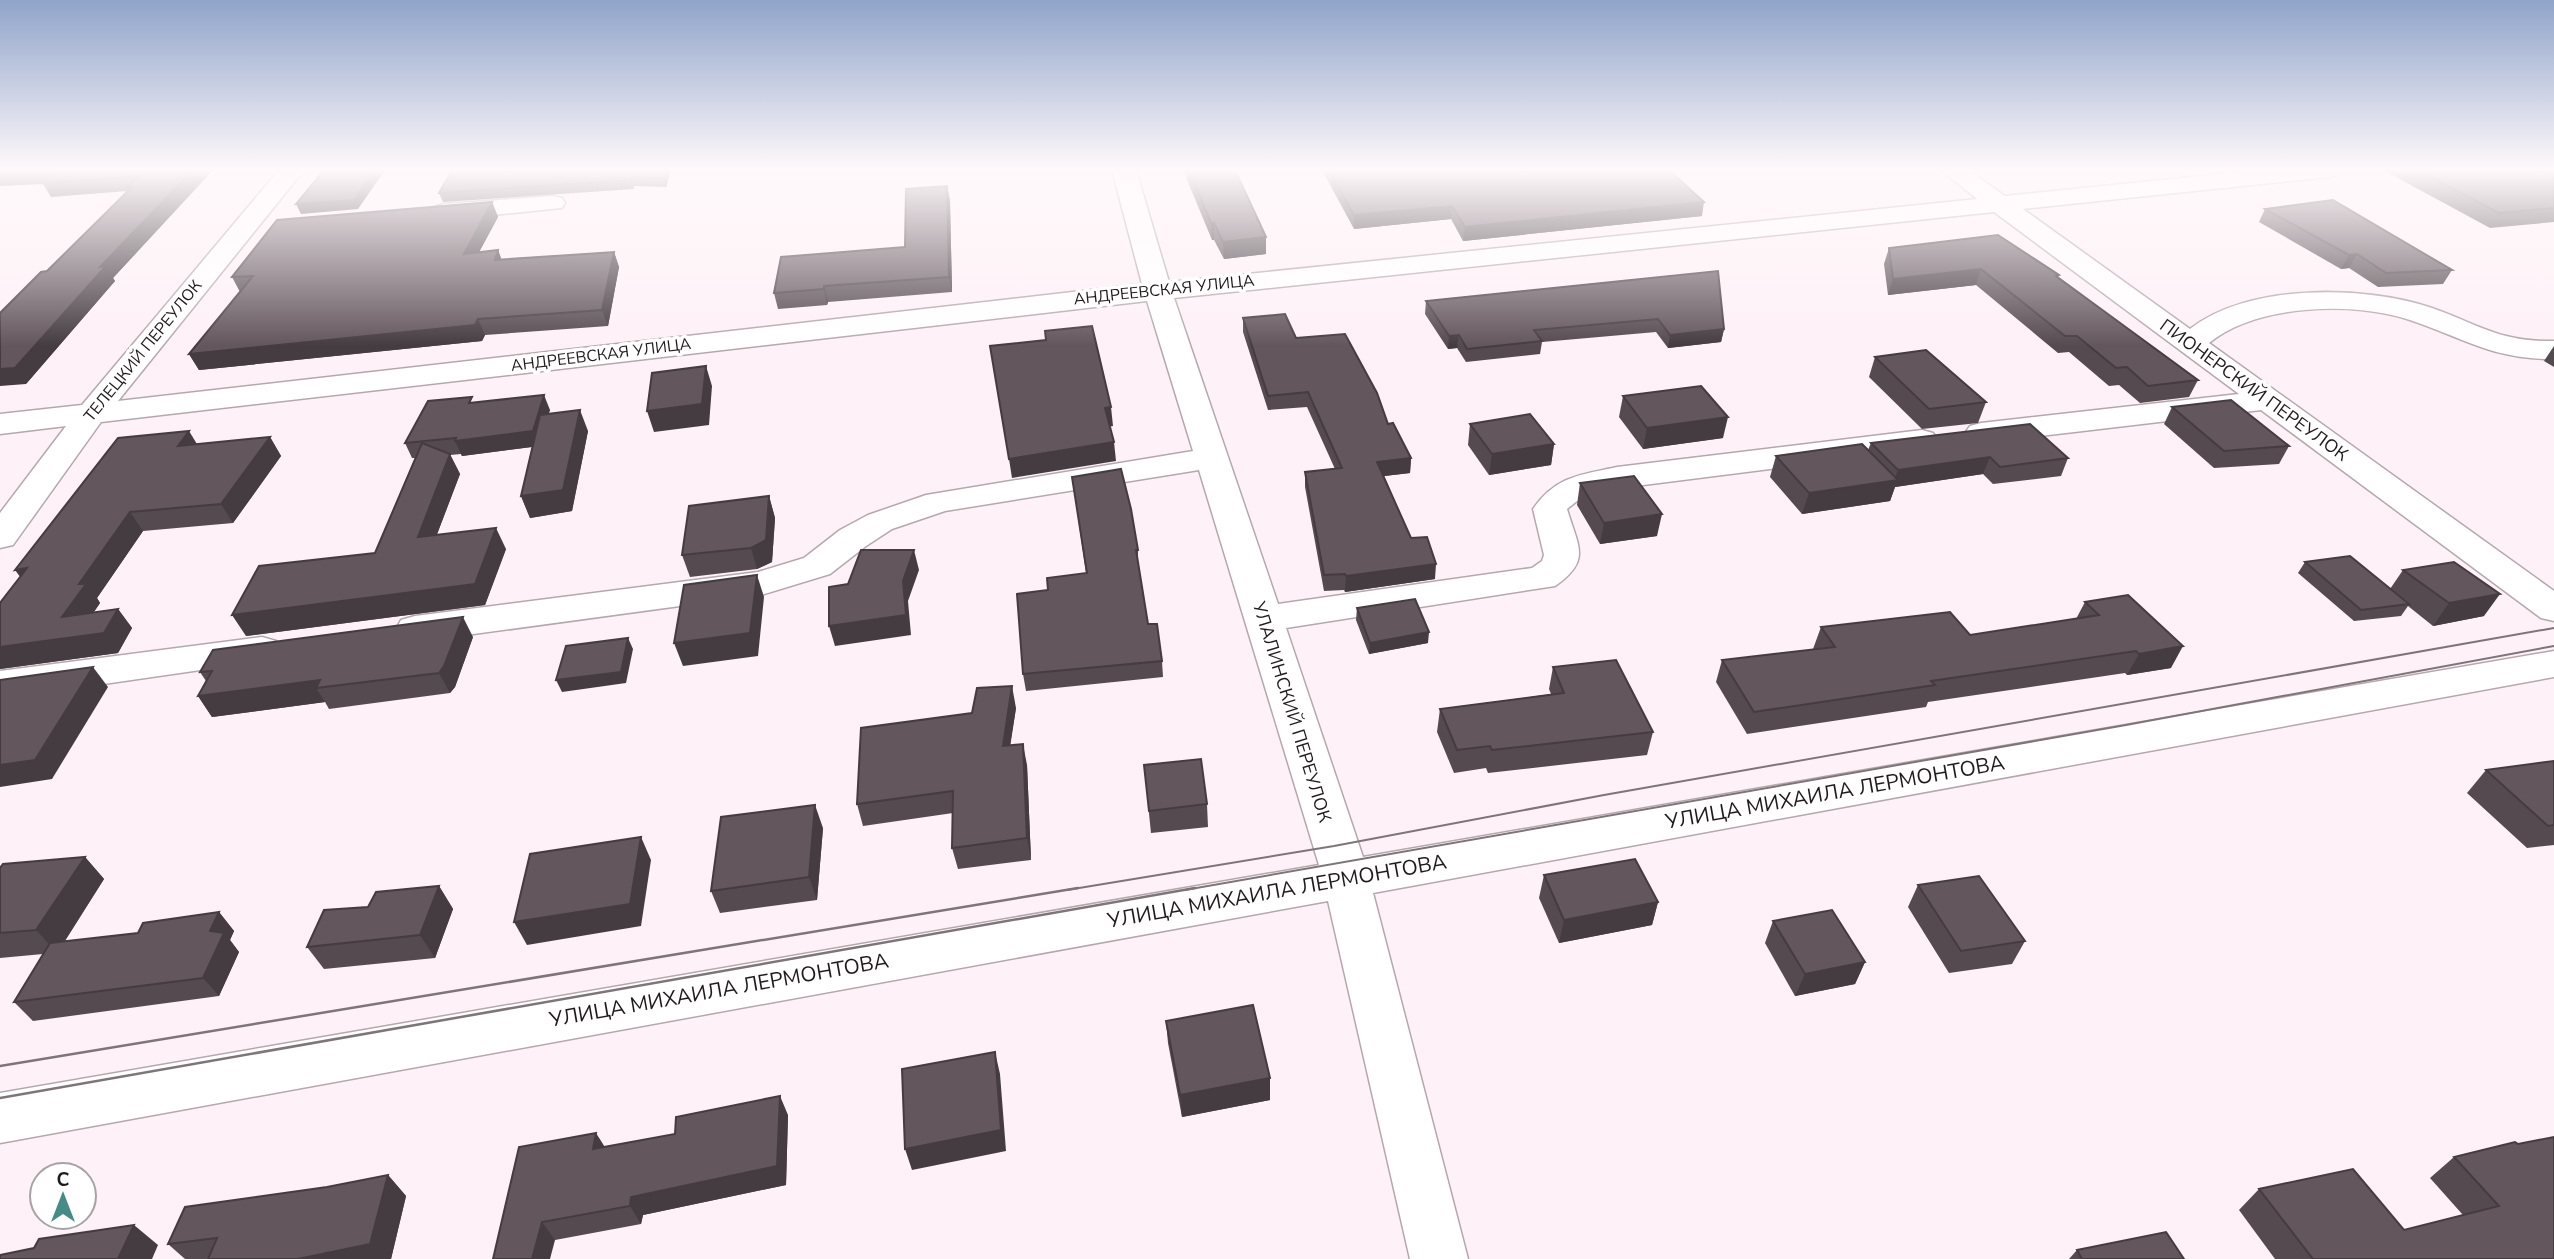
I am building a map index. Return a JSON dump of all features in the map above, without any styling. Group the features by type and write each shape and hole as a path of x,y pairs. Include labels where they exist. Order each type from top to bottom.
{"street":[{"name":"ТЕЛЕЦКИЙ ПЕРЕУЛОК","path":"0,537 91,414 257,229"},
{"name":"УЛАЛИНСКИЙ ПЕРЕУЛОК","path":"1141,229 1345,879 1439,1259"},
{"name":"АНДРЕЕВСКАЯ УЛИЦА","path":"0,424 1158,290 1742,229"},
{"name":"ПИОНЕРСКИЙ ПЕРЕУЛОК","path":"2034,229 2554,609"},
{"path":"2190,343 2223,320 2244,313 2354,300 2383,303 2419,313 2504,348 2554,350"},
{"path":"1262,619 1542,578 1559,566 1562,555 1550,509 1556,499 1569,489 1617,477 2268,400"},
{"path":"388,633 761,583 817,566 853,538 880,522 938,502 1212,458"},
{"path":"0,685 291,646"},
{"name":"УЛИЦА МИХАИЛА ЛЕРМОНТОВА","path":"0,1118 2554,664"}],"building":[{"path":"90,229 137,229 100,267 106,266 15,368 0,369 0,313 41,272 47,271"},
{"path":"270,229 478,229 464,254 498,250 495,260 614,252 602,310 478,319 475,325 189,354 253,276 232,277"},
{"path":"905,229 948,229 949,277 824,286 824,289 774,293 781,257 905,247"},
{"path":"1217,229 1262,229 1266,237 1223,242"},
{"path":"2301,229 2382,229 2452,270 2386,273 2357,254 2349,255"},
{"path":"1998,235 2059,275 2056,276 2198,380 2148,386 2127,367 2116,368 2077,336 2065,336 1981,269 1893,279 1889,248"},
{"path":"1718,271 1724,329 1670,335 1658,319 1534,330 1542,341 1467,349 1459,335 1449,336 1426,301"},
{"path":"1285,314 1296,338 1345,334 1377,393 1388,424 1393,423 1411,458 1377,462 1411,538 1427,537 1436,564 1346,576 1324,575 1305,472 1342,468 1308,392 1268,396 1243,318"},
{"path":"1092,326 1111,407 1105,408 1114,442 1009,459 990,346 1046,340 1045,331"},
{"path":"1926,350 1986,402 1929,409 1875,357"},
{"path":"706,366 702,404 647,411 652,373"},
{"path":"1701,386 1728,417 1647,428 1623,396"},
{"path":"544,395 533,431 455,441 456,438 405,443 428,401 472,397 469,403"},
{"path":"2231,400 2289,446 2224,451 2172,407"},
{"path":"580,410 563,490 521,496 540,415"},
{"path":"1530,414 1554,444 1492,454 1470,424"},
{"path":"2030,424 2068,458 2000,467 1990,457 1898,470 1871,443"},
{"path":"189,431 178,446 270,437 221,504 130,512 79,584 86,584 62,617 118,609 104,633 0,647 0,603 27,568 15,570 118,438"},
{"path":"422,443 450,454 418,537 496,528 475,584 232,615 259,566 375,553"},
{"path":"1862,444 1898,480 1809,493 1776,456"},
{"path":"1121,469 1131,509 1148,624 1157,624 1162,661 1023,674 1017,594 1048,590 1047,578 1087,573 1072,477"},
{"path":"1634,476 1662,514 1604,523 1580,483"},
{"path":"769,496 766,540 751,548 682,555 689,506"},
{"path":"861,550 914,550 903,581 906,615 829,626 829,587 848,584"},
{"path":"2350,556 2409,604 2361,610 2305,562"},
{"path":"2454,562 2500,594 2449,603 2403,570"},
{"path":"757,575 750,633 674,643 684,585"},
{"path":"2128,595 2183,646 1931,681 1935,685 1754,712 1722,660 1835,647 1821,627 1950,612 1970,635 2099,615 2085,602"},
{"path":"1415,599 1429,632 1370,643 1357,608"},
{"path":"463,617 439,673 316,688 320,680 198,696 212,671 200,672 213,650"},
{"path":"628,638 621,672 556,680 566,646"},
{"path":"1616,660 1653,732 1492,750 1490,746 1457,750 1440,709 1564,693 1553,667"},
{"path":"93,667 35,760 0,765 0,680"},
{"path":"1012,686 1003,746 1023,744 1027,838 952,848 953,791 857,804 861,728 972,713 977,688"},
{"path":"1201,759 1207,804 1149,811 1144,765"},
{"path":"2554,761 2554,825 2548,826 2486,770"},
{"path":"815,805 809,877 711,891 721,817"},
{"path":"641,837 630,904 514,922 530,854"},
{"path":"85,857 36,930 0,933 0,868 3,864"},
{"path":"1635,859 1658,902 1564,920 1544,875"},
{"path":"1979,876 2025,941 1961,951 1918,885"},
{"path":"439,886 420,935 307,947 324,910 368,907 376,892"},
{"path":"1832,910 1865,962 1805,974 1773,921"},
{"path":"219,912 210,931 224,933 203,978 14,1002 50,943 138,933 143,923"},
{"path":"1253,1005 1270,1078 1180,1095 1166,1021"},
{"path":"995,1052 1001,1130 905,1149 902,1069"},
{"path":"780,1096 777,1166 631,1197 630,1206 542,1222 532,1259 493,1259 519,1147 596,1133 593,1149 675,1134 676,1117"},
{"path":"2554,1137 2554,1259 2313,1259 2259,1189 2353,1169 2404,1230 2499,1206 2454,1157 2515,1142 2518,1144"},
{"path":"388,1175 370,1244 298,1259 208,1259 217,1238 168,1244 185,1207 327,1187"},
{"path":"134,1225 118,1259 0,1259 0,1255 34,1248 39,1239"},
{"path":"2166,1232 2184,1259 2082,1259 2077,1250"}],"tram line":[{"path":"1067,890 1334,846 1604,795 2554,628"},
{"path":"1185,890 2126,725 2554,646"},
{"path":"0,1066 1078,888"},
{"path":"0,1098 1195,888"}]}
